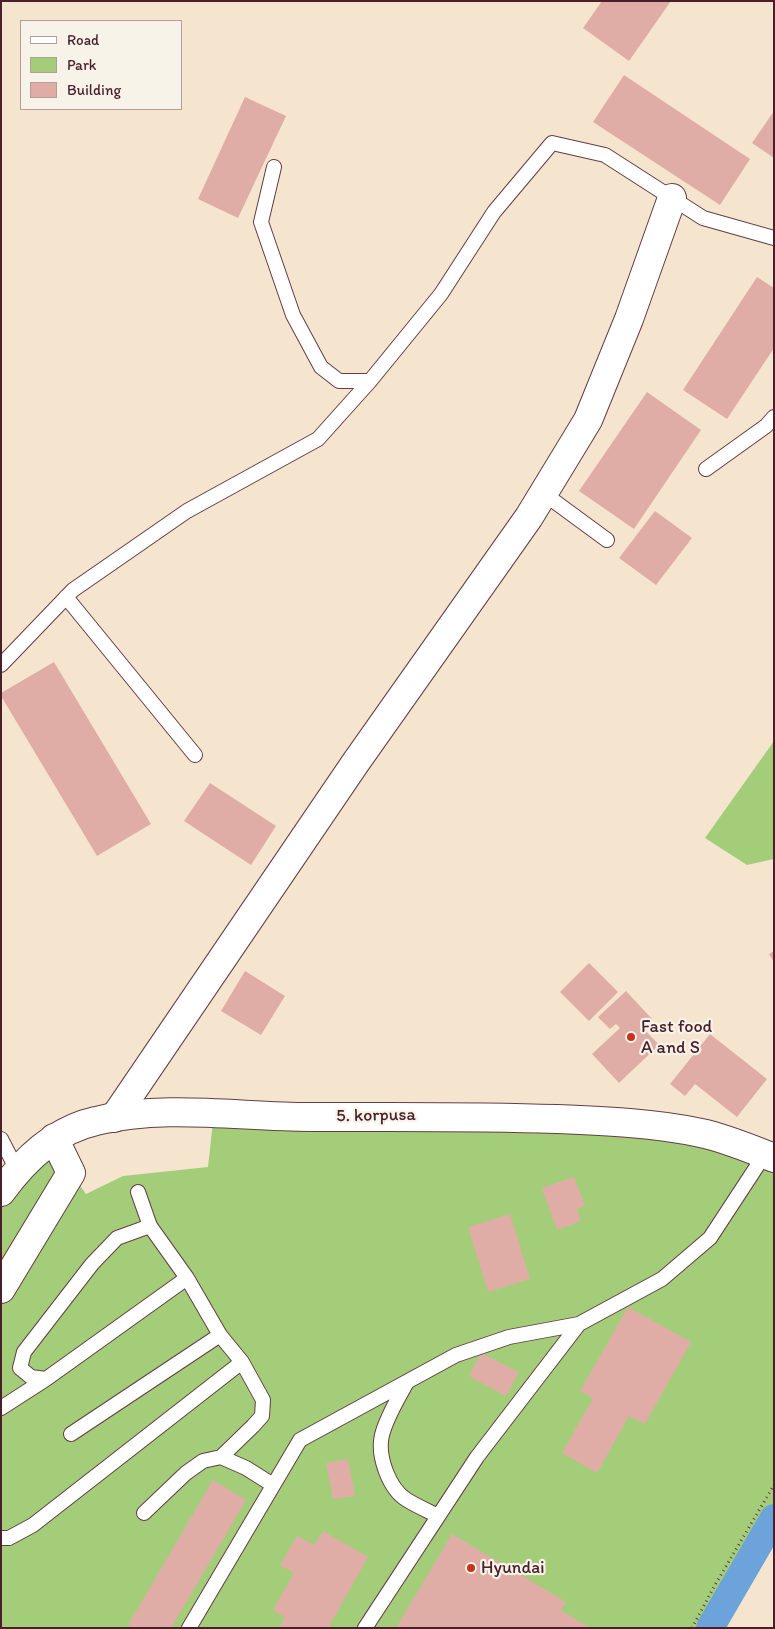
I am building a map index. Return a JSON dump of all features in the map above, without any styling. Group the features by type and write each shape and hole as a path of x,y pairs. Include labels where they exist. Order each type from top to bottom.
{"street":[{"path":"114,1118 181,1023 356,762 543,493 588,420 629,319 672,198"},
{"name":"5. korpusa","path":"1,1192 17,1170 54,1138 95,1121 146,1114 214,1113 308,1117 425,1116 577,1120 634,1124 702,1133 769,1156"},
{"path":"1,1289 71,1174 54,1138"}],"lane":[{"path":"1,665 73,590 187,511 318,439 370,381 441,294 494,212 552,143 605,155 703,218 774,238"},
{"path":"274,167 261,222 293,315 321,367 340,381 370,381"},
{"path":"706,468 766,426 774,417"},
{"path":"543,493 607,540"},
{"path":"66,597 195,755"},
{"path":"1,1139 17,1170"},
{"path":"189,1628 300,1440 456,1356 509,1337 579,1324 662,1279 710,1238 769,1156"},
{"path":"138,1192 150,1226 187,1278 220,1335 242,1362 263,1400 262,1416 221,1457 203,1461 144,1513"},
{"path":"46,1379 31,1376 20,1368 24,1352 92,1264 117,1238 150,1226"},
{"path":"1,1408 46,1379 187,1278"},
{"path":"365,1628 477,1457 579,1324"},
{"path":"71,1434 220,1335"},
{"path":"1,1538 9,1538 33,1525 242,1362"},
{"path":"407,1382 390,1413 381,1437 383,1461 389,1483 406,1500 438,1516"},
{"path":"221,1457 246,1468 273,1485"}],"path":[{"path":"692,1628 774,1485"}],"green space":[{"path":"774,741 774,859 747,865 705,838"},
{"path":"214,1113 568,1120 774,1158 774,1518 710,1628 1,1628 1,1192 54,1138 71,1173 86,1194 123,1176 208,1167"}],"building":[{"path":"602,1 671,1 629,61 583,28"},
{"path":"624,75 750,159 720,205 593,122"},
{"path":"245,97 286,116 238,218 198,199"},
{"path":"774,111 774,158 752,143"},
{"path":"757,277 774,288 774,348 727,419 683,390"},
{"path":"647,392 701,430 634,529 579,491"},
{"path":"655,511 692,538 656,585 619,558"},
{"path":"54,662 151,824 97,856 1,696 1,693"},
{"path":"210,783 276,826 251,865 184,821"},
{"path":"774,951 774,962 769,954"},
{"path":"589,963 618,992 589,1021 560,992"},
{"path":"245,971 285,996 261,1035 221,1011"},
{"name":"Fast food A and S","path":"626,991 652,1019 642,1027 659,1045 619,1083 592,1054 620,1028 616,1024 610,1029 598,1017"},
{"path":"710,1034 767,1079 737,1117 695,1084 685,1096 670,1084"},
{"path":"574,1177 585,1206 577,1209 581,1221 557,1230 542,1188"},
{"path":"510,1214 530,1279 488,1292 468,1227"},
{"path":"628,1307 691,1342 645,1424 629,1416 597,1473 562,1453 593,1398 580,1391"},
{"path":"481,1353 519,1372 506,1396 469,1376"},
{"path":"348,1459 355,1496 333,1499 326,1463"},
{"path":"213,1480 246,1500 171,1628 134,1628 128,1625"},
{"path":"323,1531 368,1557 328,1628 279,1628 285,1617 273,1610 294,1573 280,1565 297,1536 314,1545"},
{"name":"Hyundai","path":"452,1534 566,1602 561,1610 590,1628 396,1628"}],"waterway":[{"path":"710,1628 774,1518"}],"place":[{"name":"Fast food A and S","path":"631,1037"},
{"name":"Hyundai","path":"471,1568"}]}
